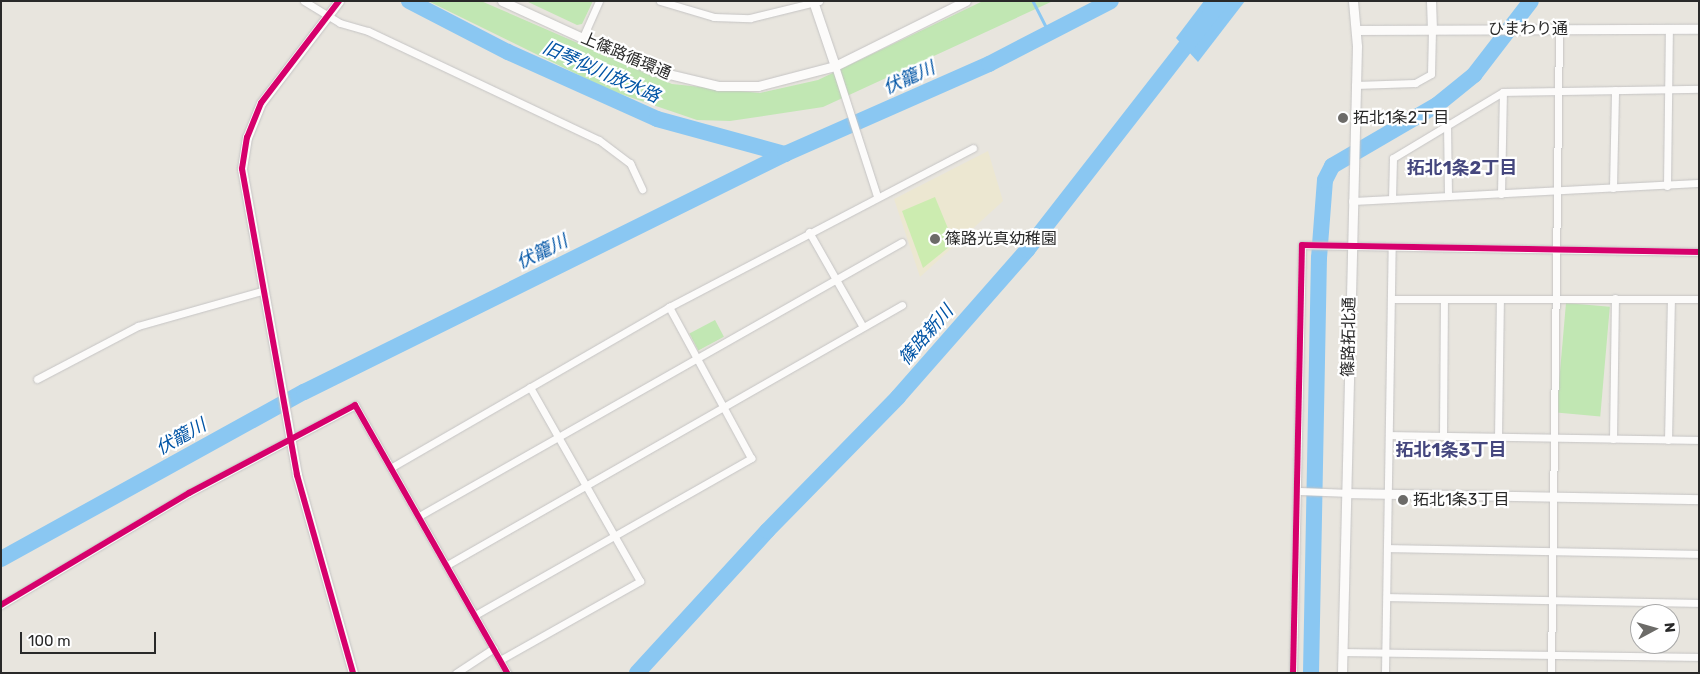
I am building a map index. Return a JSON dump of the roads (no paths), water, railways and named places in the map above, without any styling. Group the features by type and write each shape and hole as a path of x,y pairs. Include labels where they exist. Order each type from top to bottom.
{"street":[{"path":"304,1 328,15 599,140 630,163 642,189"},
{"name":"上篠路循環通","path":"502,1 652,70 718,86 758,86 835,66 966,1"},
{"path":"583,37 599,1"},
{"path":"660,1 714,17 750,18 816,2 878,196"},
{"name":"篠路拓北通","path":"1342,673 1356,85 1356,30 1353,1"},
{"path":"1356,85 1415,83 1431,74 1431,1"},
{"path":"337,3 261,103 247,137 242,169 262,291 290,437 353,673"},
{"path":"1551,673 1559,29"},
{"path":"1667,186 1669,29"},
{"name":"ひまわり通","path":"1356,30 1699,29"},
{"path":"1392,199 1393,158 1448,123 1503,92 1699,89"},
{"path":"1614,188 1615,90"},
{"path":"1501,194 1503,92"},
{"path":"1448,123 1448,196"},
{"path":"392,467 669,307 809,232 973,148"},
{"path":"1352,201 1699,183"},
{"path":"809,232 863,328"},
{"path":"420,516 902,242"},
{"path":"1293,673 1299,491 1302,245 1699,252"},
{"path":"1385,673 1392,247"},
{"path":"36,380 138,326 262,291"},
{"path":"1613,439 1615,298"},
{"path":"1392,299 1699,299"},
{"path":"1498,438 1500,299"},
{"path":"1668,440 1670,299"},
{"path":"1443,436 1444,300"},
{"path":"447,565 902,305"},
{"path":"475,614 751,458 669,307"},
{"path":"500,660 640,581 530,387"},
{"path":"1,605 189,493 290,437 355,404 507,673"},
{"path":"1389,435 1699,440"},
{"path":"1299,491 1553,498 1699,499"},
{"path":"1387,548 1553,553 1699,554"},
{"path":"1387,598 1699,602"},
{"path":"456,673 494,648"},
{"path":"1343,652 1699,657"}],"water":[{"path":"1204,1 1245,1 1198,62 1176,38"}],"waterway":[{"name":"旧琴似川放水路","path":"409,1 508,52 657,119 785,154"},
{"path":"1033,1 1049,32"},
{"name":"伏籠川","path":"1,559 304,392 785,154 989,64 1111,1"},
{"name":"篠路新川","path":"637,673 767,531 898,397 1027,250 1221,1"},
{"path":"1311,673 1319,258 1325,180 1332,166 1437,105 1474,75 1531,1"}],"place":[{"name":"拓北1条2丁目","path":"1343,118"},
{"name":"篠路光真幼稚園","path":"935,239"},
{"name":"拓北1条3丁目","path":"1403,500"}],"district":[{"name":"拓北1条2丁目","path":"1462,168"},
{"name":"拓北1条3丁目","path":"1451,450"}]}
